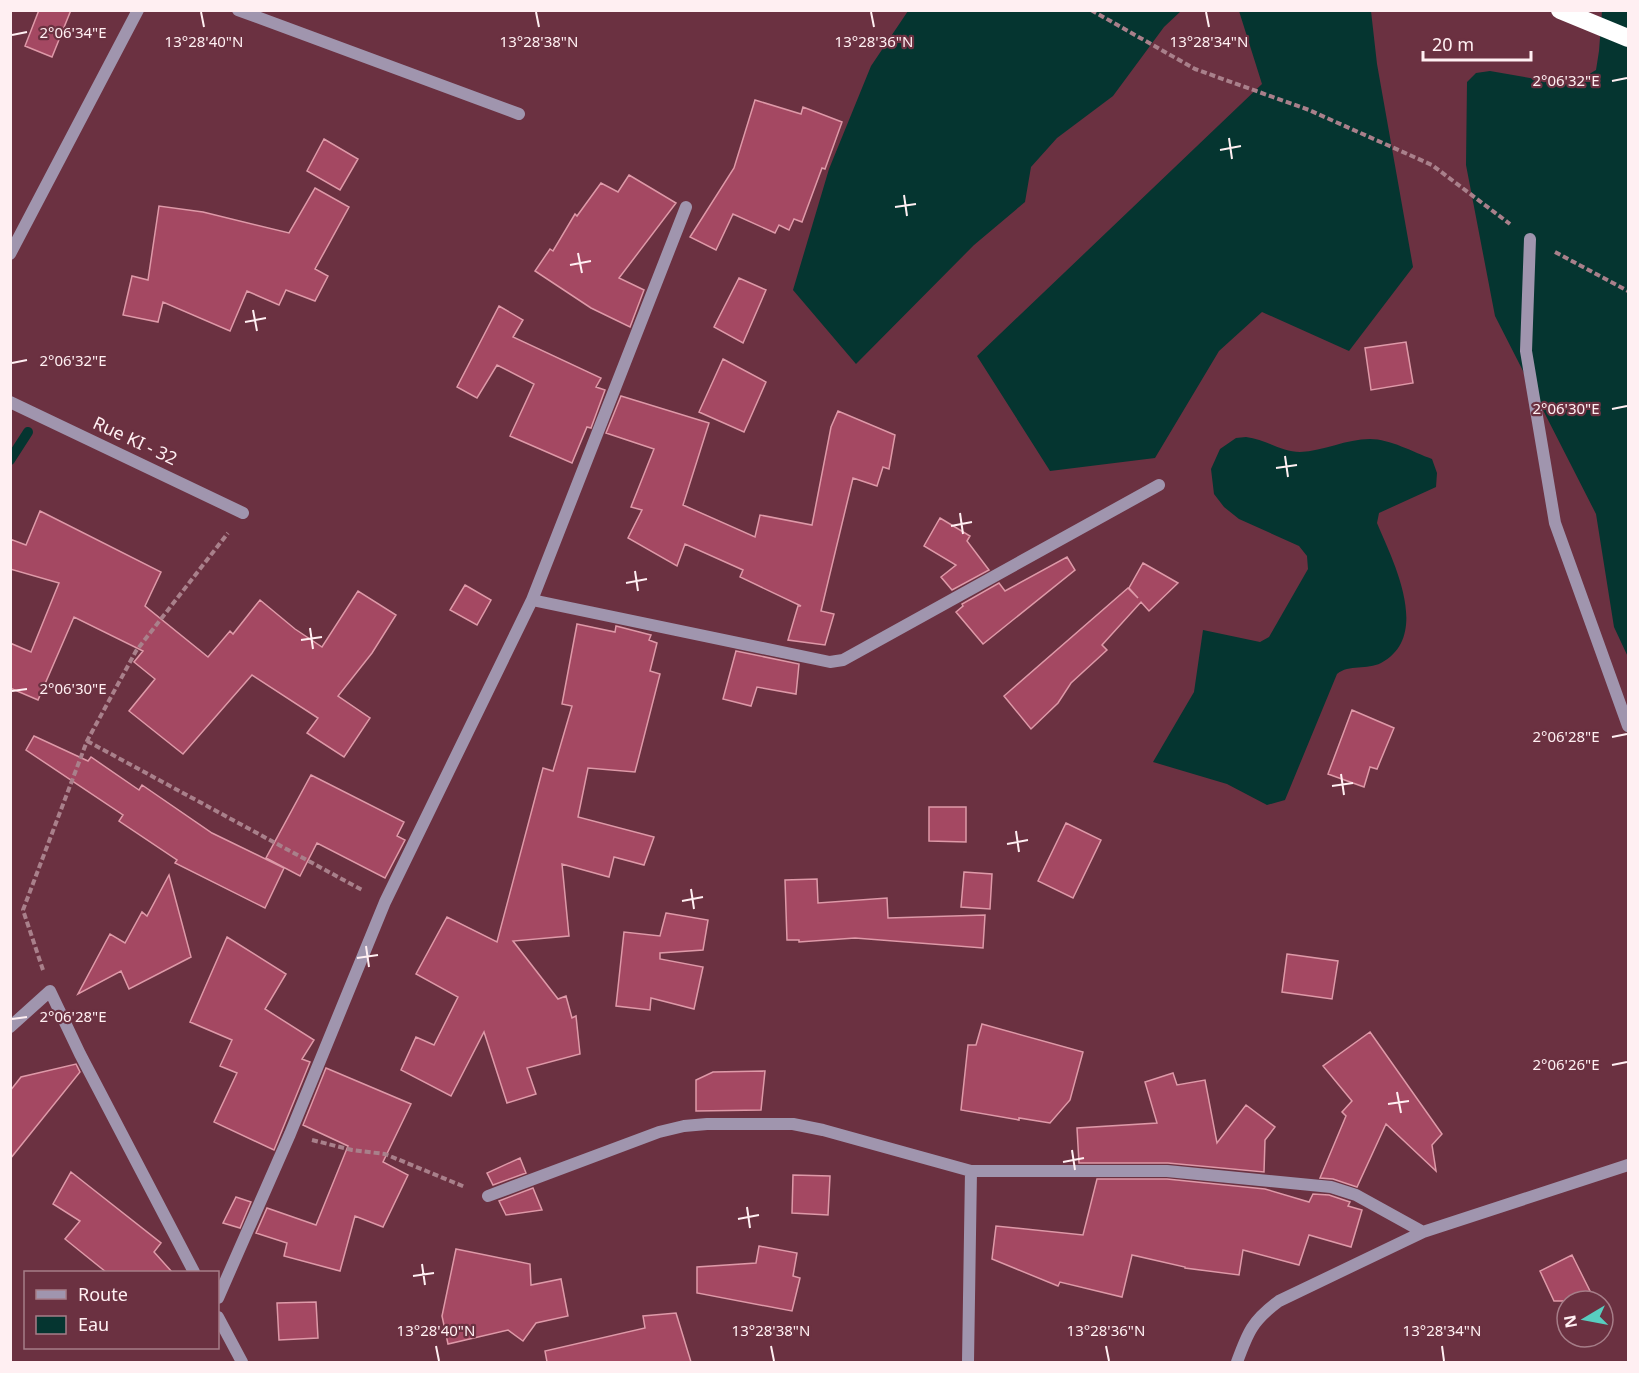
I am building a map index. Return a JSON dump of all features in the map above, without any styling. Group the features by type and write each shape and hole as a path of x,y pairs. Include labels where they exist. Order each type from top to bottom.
{"highway":[{"path":"1560,10 1629,38"}],"street":[{"path":"10,254 138,10"},
{"path":"238,10 519,114"},
{"path":"219,1296 290,1134 385,902 532,600 686,207"},
{"path":"1530,239 1526,351 1555,523 1629,726"},
{"name":"Rue KI - 32","path":"10,402 243,513"},
{"path":"532,600 830,662 843,660 1159,485"},
{"path":"10,1027 50,991 80,1054 193,1271"},
{"path":"488,1196 659,1132 684,1126 793,1125 823,1130 971,1170 1167,1171 1331,1187 1356,1195 1423,1232"},
{"path":"1237,1362 1246,1337 1259,1315 1279,1301 1423,1232 1629,1165"},
{"path":"968,1362 971,1170"},
{"path":"219,1319 242,1362"}],"path":[{"path":"1091,10 1195,69 1309,110 1432,165 1530,239 1629,291"},
{"path":"50,991 23,910 87,741 136,651 243,513"},
{"path":"87,741 385,902"},
{"path":"290,1134 352,1150 385,1154 488,1196"}],"water":[{"path":"908,11 1181,11 1164,27 1113,96 1057,138 1031,167 1025,202 974,245 856,364 793,290 829,169 871,66"},
{"path":"1239,11 1371,11 1377,64 1413,267 1349,351 1262,312 1219,351 1155,458 1050,471 977,356 1262,84"},
{"path":"1602,11 1628,11 1628,657 1614,627 1596,514 1495,316 1466,165 1467,82 1476,73 1490,71 1571,85 1596,70"},
{"path":"1246,437 1286,450 1300,452 1352,441 1378,440 1393,443 1432,459 1437,473 1436,487 1379,513 1377,523 1392,557 1404,597 1406,617 1404,635 1396,651 1376,665 1347,669 1337,674 1285,800 1267,805 1227,784 1153,762 1194,692 1203,630 1260,642 1269,637 1308,569 1307,556 1299,546 1239,519 1224,507 1214,494 1211,469 1220,449 1236,438"}],"building":[{"path":"39,10 71,10 52,57 25,46"},
{"path":"755,100 801,114 803,107 842,122 802,222 794,219 789,230 779,225 775,233 733,214 716,250 690,237 734,168"},
{"path":"324,139 358,159 340,190 307,171"},
{"path":"629,175 676,203 619,278 644,290 630,327 591,308 535,271 550,249 553,251 575,214 577,216 601,183 618,192"},
{"path":"315,188 349,207 315,269 328,276 315,301 286,290 279,305 247,291 230,331 163,302 158,322 123,315 132,276 148,280 159,206 203,212 289,233"},
{"path":"739,278 766,290 743,343 714,327"},
{"path":"499,306 523,320 513,337 601,378 596,387 605,390 591,428 587,427 572,463 510,436 534,384 497,365 477,398 457,387"},
{"path":"1406,342 1413,383 1371,390 1365,348"},
{"path":"723,359 766,382 744,432 699,412"},
{"path":"621,396 709,423 683,505 755,537 760,515 812,525 831,427 838,411 895,435 889,469 883,467 877,486 853,478 821,611 834,614 825,645 788,640 798,606 801,606 740,577 743,570 685,544 677,566 628,538 642,510 631,507 654,449 606,433"},
{"path":"40,511 161,572 145,606 208,657 230,631 233,634 260,600 295,629 322,647 358,591 396,615 372,653 338,696 370,718 344,757 307,733 318,718 252,675 183,754 129,711 155,679 134,662 143,651 74,617 38,700 10,688 10,643 31,652 59,583 10,569 10,539 26,545"},
{"path":"940,518 970,536 967,541 989,570 952,590 941,577 956,565 924,546"},
{"path":"1067,557 1075,570 983,644 956,612 963,606 962,604 999,583 1005,591"},
{"path":"1143,563 1178,583 1149,611 1141,602 1102,645 1107,650 1071,683 1058,703 1031,729 1004,696 1128,588 1138,598 1129,588"},
{"path":"465,585 491,600 477,625 450,610"},
{"path":"577,624 615,632 616,626 651,635 649,640 657,643 650,671 660,674 635,772 588,768 578,817 654,837 644,865 614,857 609,877 562,864 569,936 513,941 558,999 566,996 572,1018 576,1016 580,1054 527,1068 536,1094 507,1103 484,1032 451,1096 401,1070 416,1037 434,1045 458,997 416,974 447,917 497,942 543,768 553,771 572,706 562,704"},
{"path":"736,651 799,664 796,694 757,687 751,706 723,699"},
{"path":"1352,710 1394,728 1377,769 1370,767 1364,787 1328,774"},
{"path":"34,736 88,761 91,757 139,790 142,785 212,833 284,868 265,908 175,863 177,860 119,821 123,815 26,750"},
{"path":"311,775 404,822 397,836 405,840 385,878 317,843 300,876 266,858"},
{"path":"929,807 966,807 966,842 929,841"},
{"path":"1066,823 1101,840 1073,898 1038,881"},
{"path":"964,872 992,874 990,909 961,907"},
{"path":"169,875 191,957 129,989 121,971 78,994 110,934 125,943 142,912 147,916"},
{"path":"817,879 818,903 887,898 888,918 985,915 983,948 855,938 799,942 799,940 787,940 785,880"},
{"path":"666,913 708,920 703,950 660,953 660,959 703,967 694,1009 651,998 650,1010 616,1006 624,932 660,936"},
{"path":"227,937 286,974 265,1009 314,1040 302,1059 310,1062 274,1150 214,1122 237,1073 220,1066 232,1040 190,1022"},
{"path":"1287,954 1338,961 1332,999 1282,992"},
{"path":"982,1024 1083,1052 1070,1100 1050,1123 961,1110 968,1045 976,1045"},
{"path":"1370,1032 1442,1134 1432,1145 1436,1171 1386,1124 1357,1187 1333,1179 1320,1178 1346,1116 1342,1112 1352,1101 1323,1066"},
{"path":"76,1064 80,1072 10,1159 10,1091 21,1077"},
{"path":"326,1068 411,1104 383,1162 408,1175 383,1227 355,1216 340,1271 284,1256 287,1243 256,1233 267,1208 316,1225 348,1146 303,1125"},
{"path":"765,1071 761,1110 696,1111 696,1080 713,1072"},
{"path":"1173,1073 1177,1085 1205,1080 1217,1143 1246,1105 1275,1127 1265,1140 1264,1172 1168,1163 1079,1163 1077,1128 1157,1123 1145,1082"},
{"path":"520,1158 526,1173 493,1185 487,1173"},
{"path":"71,1172 161,1243 154,1252 171,1271 105,1271 65,1239 80,1221 53,1204"},
{"path":"793,1175 830,1176 828,1215 792,1213"},
{"path":"1097,1179 1167,1179 1265,1189 1309,1202 1313,1194 1329,1195 1350,1202 1348,1206 1362,1210 1351,1247 1309,1235 1299,1265 1243,1250 1239,1275 1185,1268 1132,1255 1122,1297 1060,1282 1058,1286 992,1259 996,1226 1083,1235"},
{"path":"533,1188 542,1210 506,1215 499,1201"},
{"path":"236,1197 251,1202 240,1228 223,1223"},
{"path":"759,1246 797,1253 793,1276 800,1278 792,1311 697,1293 697,1267 756,1263"},
{"path":"456,1249 530,1264 531,1285 561,1279 568,1316 536,1323 523,1341 508,1330 448,1344 442,1316"},
{"path":"1572,1255 1589,1289 1555,1289 1554,1301 1540,1271"},
{"path":"316,1302 318,1338 279,1340 277,1303"},
{"path":"676,1313 691,1362 547,1362 545,1351 645,1328 643,1316"}],"waterway":[{"path":"10,460 28,432"}]}
